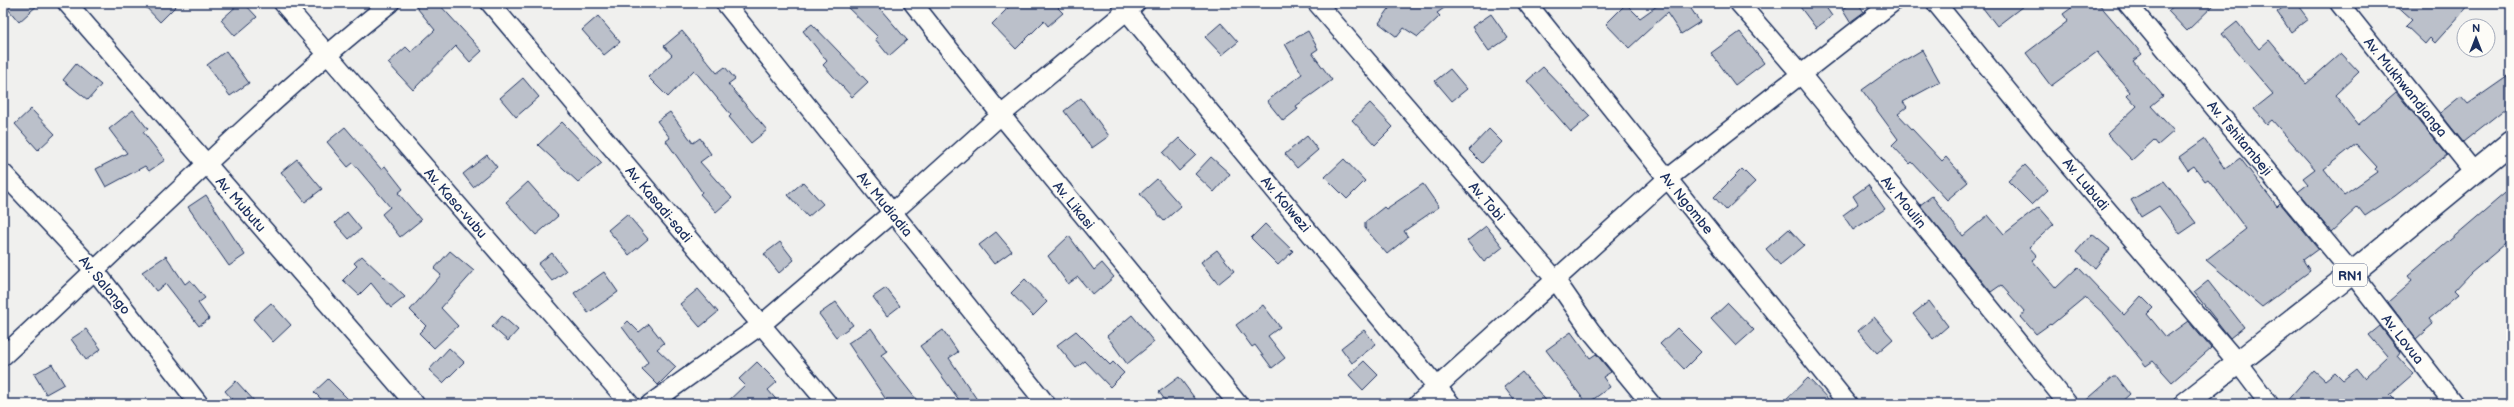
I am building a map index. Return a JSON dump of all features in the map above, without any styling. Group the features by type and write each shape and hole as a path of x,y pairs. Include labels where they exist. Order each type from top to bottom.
{"highway":[{"name":"RN1","path":"2185,404 2352,273 2473,171 2511,142"}],"street":[{"name":"Av. Mubutu","path":"67,3 415,404"},
{"name":"Av. Kasa-vubu","path":"283,3 630,404"},
{"path":"3,356 96,272 206,163 327,53 390,3"},
{"name":"Av. Kasadi-sadi","path":"490,3 828,404"},
{"name":"Av. Mudiadia","path":"725,3 1046,404"},
{"name":"Av. Likasi","path":"913,3 1001,115 1238,404"},
{"name":"Av. Tobi","path":"1317,3 1554,279 1591,331 1651,404"},
{"name":"Av. Ngombe","path":"1526,3 1848,404"},
{"name":"Av. Moulin","path":"1739,3 1800,73 2068,404"},
{"path":"1418,404 1438,388 1554,279 1668,179 1800,73 1892,3"},
{"name":"Av. Lubudi","path":"1936,3 2056,150 2238,363 2269,404"},
{"name":"Av. Tshitambeji","path":"2128,3 2352,273"},
{"name":"Av. Mukhwandjanga","path":"2339,3 2473,171"},
{"path":"650,404 761,325 892,213 1001,115 1128,6"},
{"name":"Av. Kolwezi","path":"1128,6 1451,404"},
{"name":"Av. Salongo","path":"3,173 96,272 199,404"},
{"name":"Av. Lovua","path":"2352,273 2454,404"}],"building":[{"path":"3,3 40,3 19,22"},
{"path":"142,3 179,3 160,22"},
{"path":"240,3 244,3 257,17 235,36 221,20"},
{"path":"413,3 438,3 482,51 470,62 456,46 413,90 388,63 406,47 411,52 435,30"},
{"path":"843,3 875,3 907,40 889,56 875,39 878,37"},
{"path":"1013,3 1062,3 1058,8 1063,13 1048,26 1044,21 1016,49 992,24"},
{"path":"1393,3 1451,3 1437,13 1440,16 1418,37 1404,28 1397,37 1379,23"},
{"path":"1661,3 1687,3 1700,22 1681,34 1667,13 1629,48 1606,24 1626,4 1640,18"},
{"path":"1797,3 1823,3 1832,16 1816,28"},
{"path":"1852,3 1858,3 1864,12 1850,22 1842,9"},
{"path":"1979,3 2027,3 1997,26"},
{"path":"2078,3 2098,3 2142,54 2133,61 2163,96 2151,106 2174,131 2158,145 2154,140 2132,160 2107,134 2137,106 2127,95 2130,92 2097,52 2051,86 2026,53 2068,21 2063,14"},
{"path":"2177,3 2216,3 2187,31 2168,11"},
{"path":"2289,3 2296,3 2308,19 2291,32 2277,12"},
{"path":"2393,3 2471,3 2435,43 2430,38 2425,44 2406,26 2412,20"},
{"path":"1491,14 1508,38 1489,51 1472,27"},
{"path":"598,16 620,42 604,55 582,30"},
{"path":"2237,22 2259,49 2269,40 2306,84 2341,53 2359,72 2335,95 2358,125 2396,92 2447,155 2395,196 2365,216 2358,207 2331,232 2298,192 2308,184 2303,178 2315,169 2272,120 2267,124 2254,109 2273,94 2222,34","holes":["2356,144 2377,167 2375,169 2377,172 2344,195 2324,169"]},
{"path":"1221,23 1238,42 1222,55 1205,37"},
{"path":"812,24 868,82 852,97 823,65 827,61 803,31"},
{"path":"682,31 717,73 725,67 735,79 728,84 767,130 751,143 729,117 731,115 694,70 668,97 648,77 672,55 664,46"},
{"path":"1308,31 1318,49 1312,53 1332,80 1296,106 1298,109 1283,121 1267,101 1302,74 1285,44"},
{"path":"1740,32 1764,63 1735,85 1711,53"},
{"path":"1922,50 1940,82 1903,102 1907,107 1898,114 1942,161 1946,157 1968,182 1947,200 1912,162 1910,164 1892,145 1898,139 1862,90 1900,63"},
{"path":"226,51 249,83 230,96 207,65"},
{"path":"76,64 101,85 88,100 63,80"},
{"path":"1543,67 1590,116 1571,132 1527,81"},
{"path":"1450,69 1467,89 1452,101 1435,81"},
{"path":"2511,74 2511,104 2463,142 2440,113 2461,96 2468,104"},
{"path":"523,78 539,97 516,117 500,98"},
{"path":"1081,98 1109,136 1092,148 1064,111"},
{"path":"1370,103 1393,127 1375,145 1352,120"},
{"path":"31,109 55,134 38,150 15,124"},
{"path":"133,110 148,129 143,132 165,160 149,171 145,166 106,187 96,169 127,153 109,129"},
{"path":"670,112 693,143 700,138 711,154 700,162 732,198 716,212 700,194 702,192 666,141 670,138 657,121"},
{"path":"562,122 602,163 578,182 538,145"},
{"path":"345,127 381,169 385,166 403,189 398,193 421,220 400,237 382,214 390,207 353,163 348,167 327,142"},
{"path":"1489,129 1502,142 1482,163 1469,150"},
{"path":"1307,136 1318,150 1297,168 1285,154"},
{"path":"1179,138 1196,155 1179,171 1163,153"},
{"path":"2204,139 2225,169 2240,158 2277,206 2280,203 2318,249 2303,260 2310,271 2262,307 2206,260 2246,229 2208,179 2205,181 2194,166 2188,170 2179,157"},
{"path":"487,155 497,167 473,187 463,174"},
{"path":"1211,157 1230,174 1214,192 1195,174"},
{"path":"297,159 322,189 305,202 281,172"},
{"path":"1344,159 1365,181 1347,199 1325,177"},
{"path":"2025,165 2048,190 2032,205 2008,181"},
{"path":"1742,169 1755,182 1726,210 1714,197"},
{"path":"1157,179 1181,206 1164,221 1140,194"},
{"path":"2164,181 2196,223 2180,234 2159,206 2141,217 2131,200"},
{"path":"528,182 558,216 536,235 506,202"},
{"path":"803,182 823,204 808,217 788,195"},
{"path":"1423,184 1439,207 1404,231 1408,237 1387,254 1365,228 1365,222 1384,207 1386,209"},
{"path":"1868,185 1885,209 1853,230 1843,215 1858,204 1853,196"},
{"path":"2511,188 2511,239 2471,273 2454,291 2458,295 2429,319 2433,324 2416,339 2388,302 2412,281 2408,276"},
{"path":"206,195 245,255 229,266 188,207"},
{"path":"1932,196 1963,236 1988,215 2004,234 2039,207 2054,224 2029,247 2037,256 2032,260 2056,288 2078,267 2124,315 2141,296 2153,308 2147,314 2166,337 2188,321 2211,348 2172,382 2153,361 2146,366 2105,315 2085,297 2051,325 2050,324 2036,334 2021,317 2025,312 2001,285 1991,292 1920,205"},
{"path":"347,212 361,229 349,239 335,223"},
{"path":"627,214 648,239 629,255 608,230"},
{"path":"1265,224 1293,251 1278,265 1251,238"},
{"path":"1486,226 1503,247 1484,262 1467,241"},
{"path":"1789,229 1804,245 1780,265 1766,249"},
{"path":"996,232 1012,251 994,264 979,245"},
{"path":"2092,234 2110,249 2095,268 2076,252"},
{"path":"1069,236 1094,270 1102,263 1114,277 1093,295 1078,277 1068,284 1048,256"},
{"path":"780,242 794,260 779,273 764,254"},
{"path":"1217,250 1234,271 1218,284 1201,262"},
{"path":"450,251 474,271 441,308 458,326 434,348 419,333 426,326 410,310 441,275 434,269"},
{"path":"552,253 566,271 552,281 538,264"},
{"path":"166,256 185,284 190,280 205,298 198,303 209,319 199,326 166,284 156,291 142,272"},
{"path":"362,256 405,297 391,308 371,283 359,295 343,280 357,266 354,263"},
{"path":"604,272 618,292 588,313 574,293"},
{"path":"1025,279 1047,302 1033,316 1011,293"},
{"path":"2208,281 2244,327 2230,338 2194,292"},
{"path":"886,288 900,306 887,316 873,297"},
{"path":"698,289 718,312 700,327 680,304"},
{"path":"1929,301 1948,326 1933,339 1913,314"},
{"path":"836,302 853,325 836,337 819,314"},
{"path":"271,303 291,325 273,342 253,319"},
{"path":"1728,303 1754,330 1736,346 1711,319"},
{"path":"1263,305 1280,327 1268,336 1285,358 1272,368 1255,345 1252,347 1236,325"},
{"path":"1132,315 1154,342 1127,364 1107,336"},
{"path":"502,316 518,330 508,341 492,327"},
{"path":"1874,317 1893,339 1877,353 1858,331"},
{"path":"628,321 639,332 649,324 664,343 657,349 676,367 658,385 642,369 648,362 622,327"},
{"path":"2380,326 2400,352 2397,356 2413,374 2389,395 2398,404 2284,404 2314,370 2325,380 2335,372 2343,380 2357,369 2364,378 2387,356 2369,335"},
{"path":"871,328 887,351 881,355 920,404 889,404 848,343"},
{"path":"1677,328 1701,352 1684,369 1660,344"},
{"path":"86,329 101,349 86,360 71,339"},
{"path":"943,330 958,352 949,358 980,404 962,404 920,346"},
{"path":"1364,330 1376,344 1352,363 1341,348"},
{"path":"1076,331 1110,365 1113,362 1124,373 1110,387 1085,361 1076,368 1057,345"},
{"path":"1571,332 1590,358 1596,354 1611,372 1603,377 1610,387 1587,404 1546,350"},
{"path":"449,348 464,362 443,383 429,370"},
{"path":"1364,361 1378,375 1363,390 1349,375"},
{"path":"757,362 777,382 768,390 780,404 725,404 745,385 739,379"},
{"path":"52,364 64,384 46,394 34,374"},
{"path":"1522,372 1549,404 1517,404 1504,387"},
{"path":"1179,377 1199,404 1168,404 1159,392"},
{"path":"2113,377 2117,377 2130,394 2119,404 2082,404"},
{"path":"1808,378 1833,404 1781,404"},
{"path":"328,379 353,404 326,404 314,392"},
{"path":"236,381 257,404 236,404 225,391"}]}
